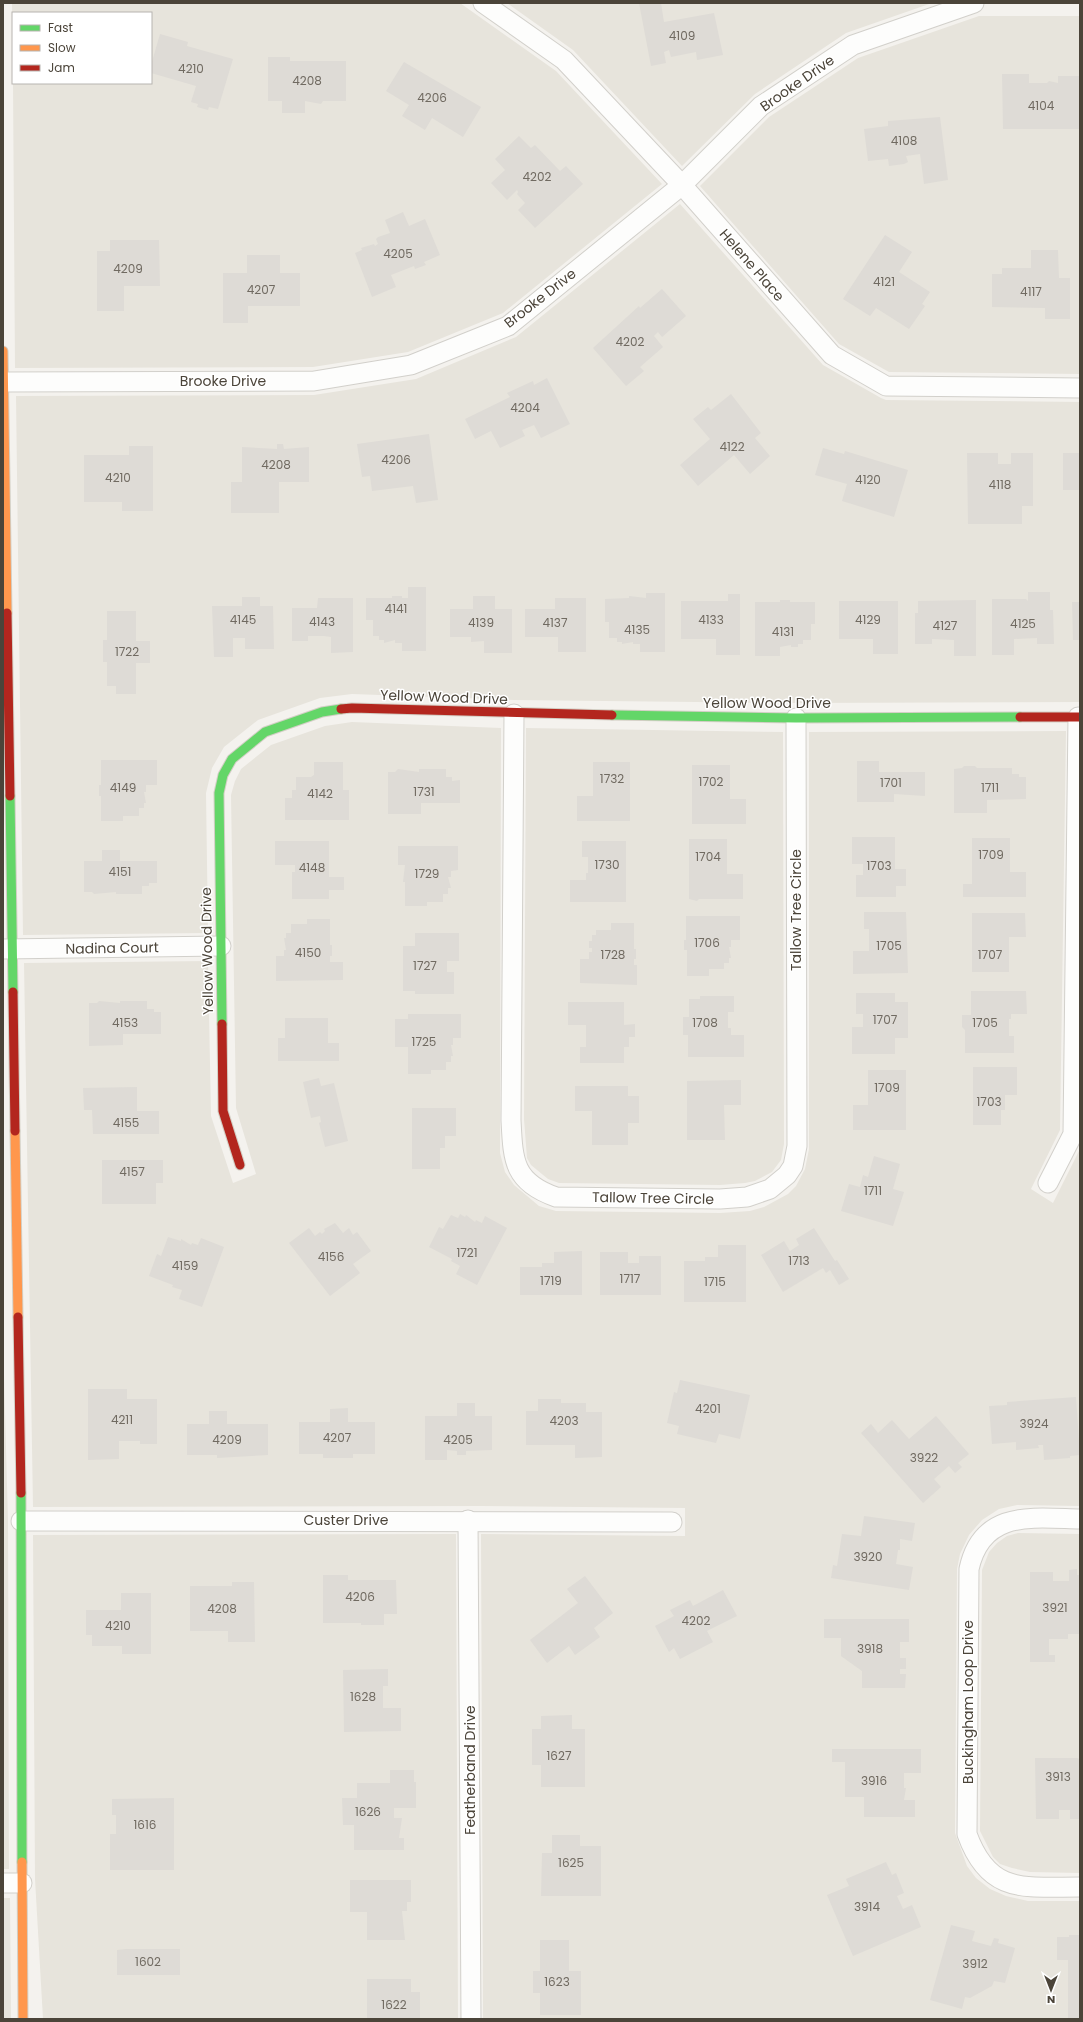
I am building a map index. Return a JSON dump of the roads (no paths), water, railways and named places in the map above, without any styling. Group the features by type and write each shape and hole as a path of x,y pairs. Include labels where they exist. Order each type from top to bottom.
{"street":[{"name":"Helene Place","path":"483,3 564,60 682,185 832,355 886,386 1080,388"},
{"name":"Brooke Drive","path":"3,382 314,381 411,366 508,326 682,185 761,106 852,45 974,3"},
{"path":"3,351 7,949 20,1521 23,2019"},
{"name":"Yellow Wood Drive","path":"240,1165 223,1111 219,793 223,775 232,759 265,732 322,712 352,708 514,714 796,718 1079,717"},
{"name":"Tallow Tree Circle","path":"514,714 512,1152 515,1164 522,1175 543,1192 556,1197 720,1199 759,1194 780,1183 793,1166 797,1146 796,718"},
{"path":"1048,1183 1073,1134 1079,717"},
{"name":"Nadina Court","path":"7,949 221,946"},
{"name":"Buckingham Loop Drive","path":"1080,1519 1017,1519 1002,1523 979,1543 972,1556 970,1569 967,1834 977,1858 994,1876 1008,1882 1028,1887 1080,1887"},
{"name":"Custer Drive","path":"20,1521 468,1520 672,1522"},
{"name":"Featherband Drive","path":"468,1520 471,2019"},
{"path":"3,1883 22,1883"}]}
